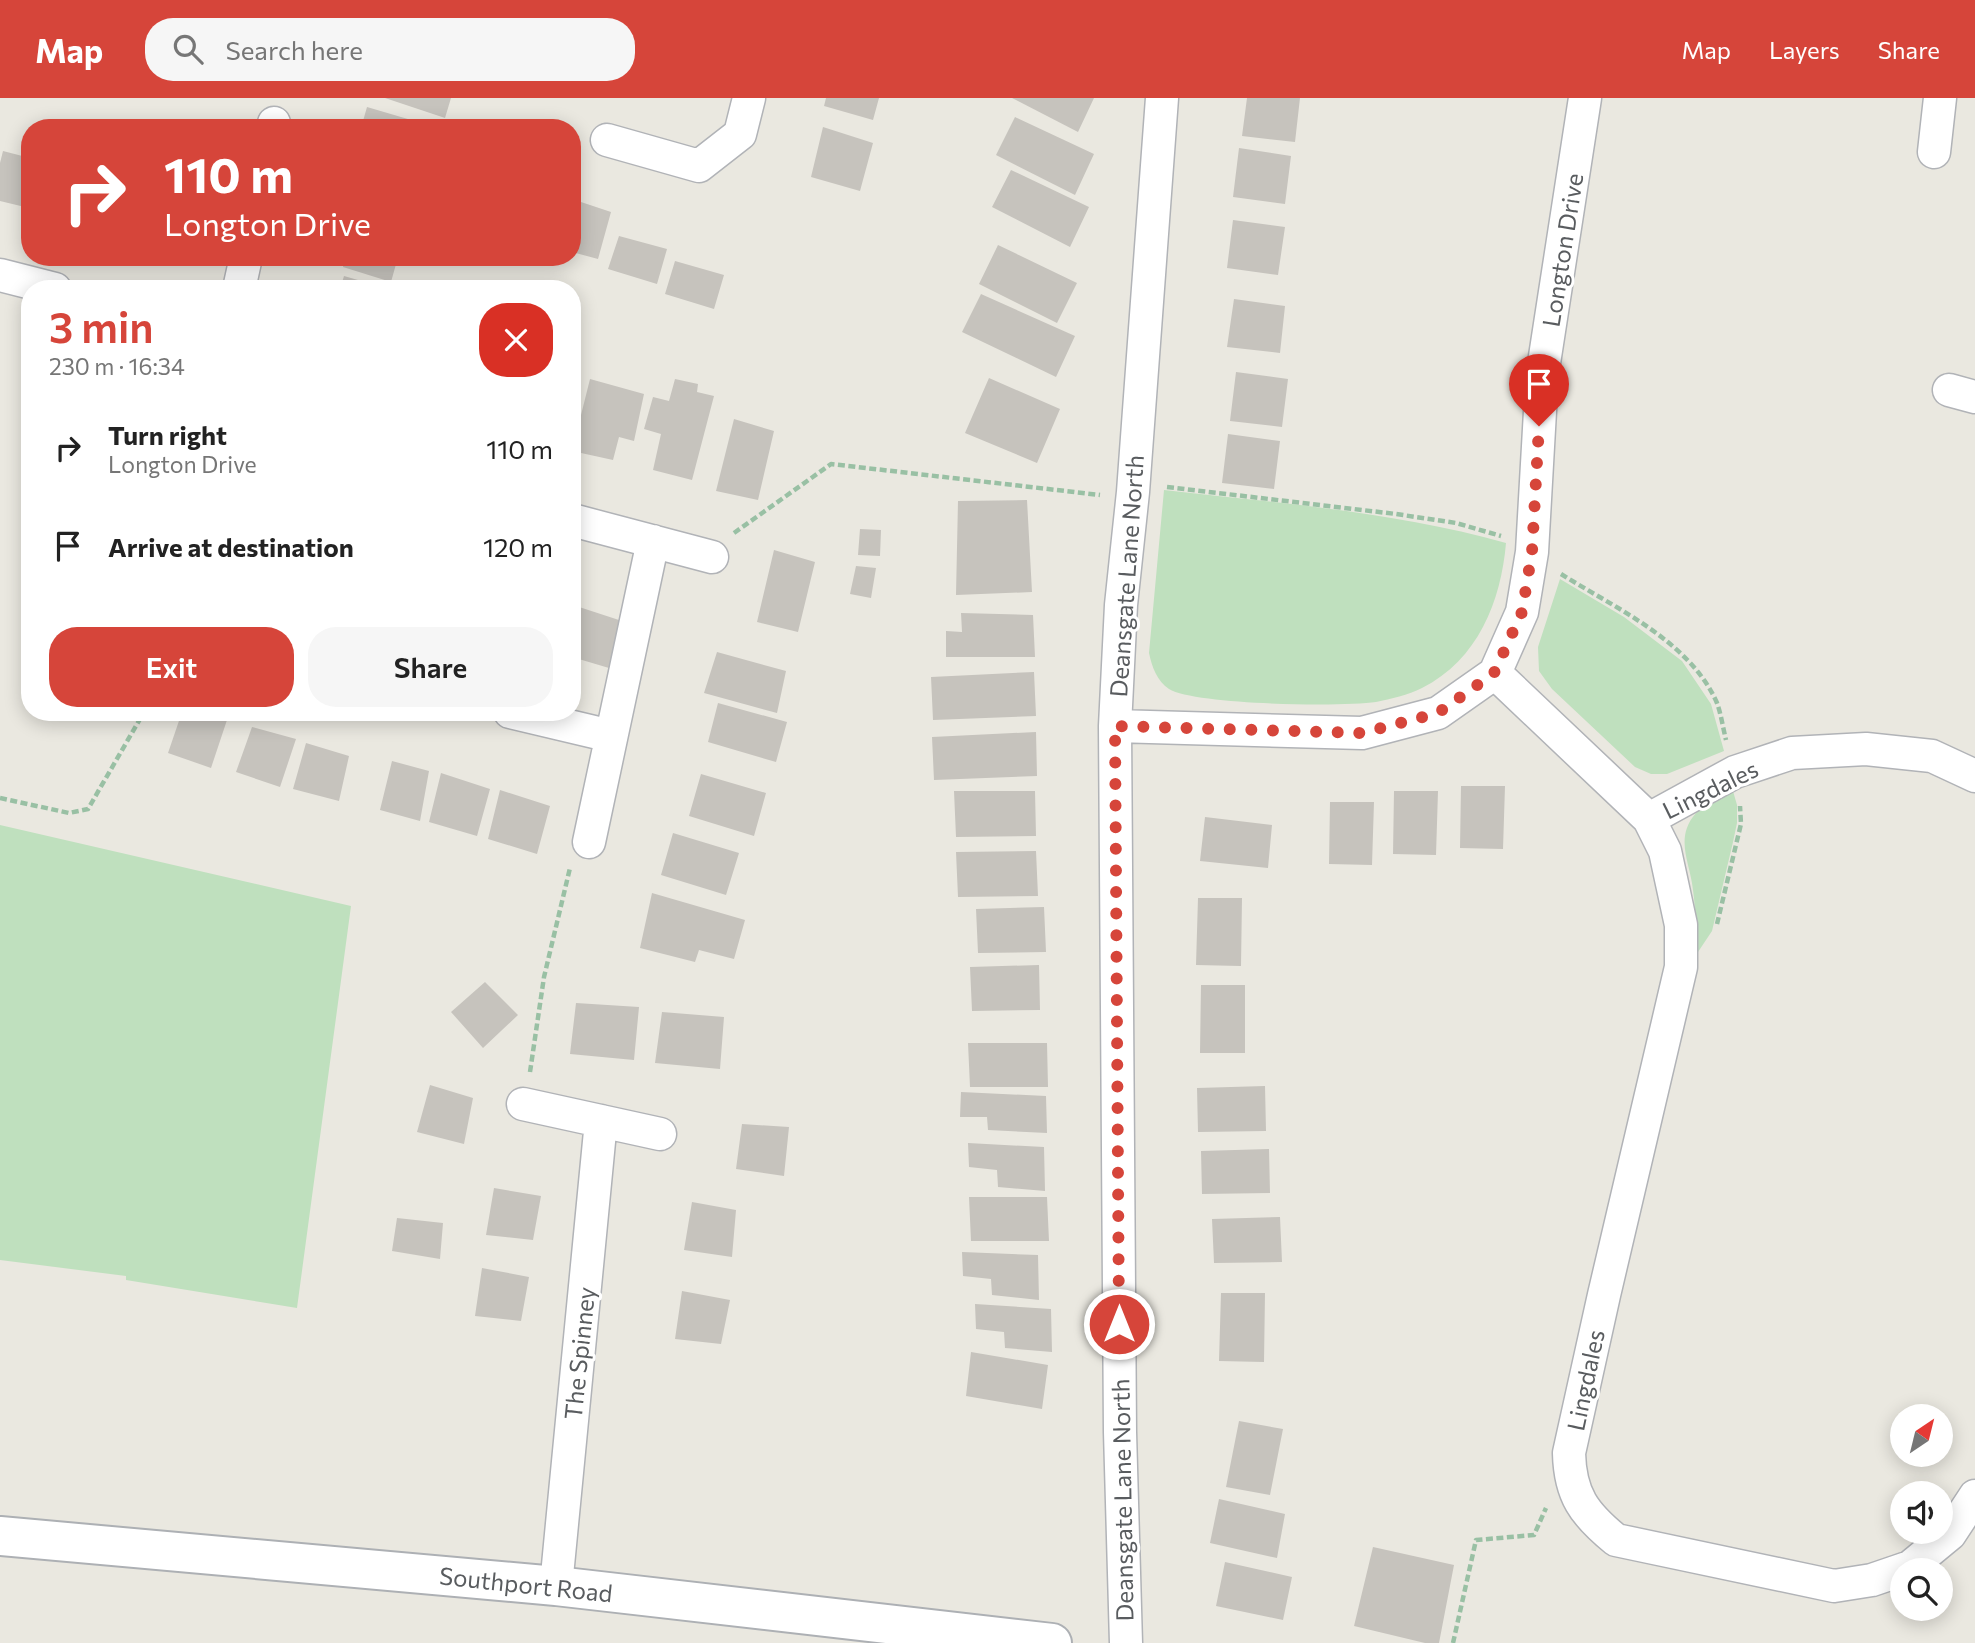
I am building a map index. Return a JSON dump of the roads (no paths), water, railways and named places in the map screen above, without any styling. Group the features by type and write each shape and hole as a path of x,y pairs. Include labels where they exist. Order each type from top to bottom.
{"main road":[{"name":"Southport Road","path":"0,1536 556,1586 1052,1643"}],"street":[{"path":"607,140 699,166 740,134 749,98"},
{"name":"Deansgate Lane North","path":"1126,1643 1120,1418 1115,726 1121,605 1133,492 1162,98"},
{"name":"Longton Drive","path":"1115,726 1362,733 1438,713 1494,673 1522,612 1532,552 1542,376 1585,98"},
{"path":"1934,152 1940,98"},
{"path":"0,275 21,280"},
{"path":"581,522 712,557"},
{"path":"589,842 653,541"},
{"name":"Lingdales","path":"1494,673 1649,819 1665,851 1681,925 1681,967 1569,1453 1569,1471 1578,1499 1593,1521 1616,1539 1834,1586 1872,1580 1910,1567 1950,1534 1975,1496"},
{"path":"548,721 611,736"},
{"name":"Lingdales","path":"1649,819 1735,772 1792,753 1866,749 1932,756 1975,776"},
{"path":"523,1104 660,1134"},
{"name":"The Spinney","path":"556,1586 601,1121"}]}
